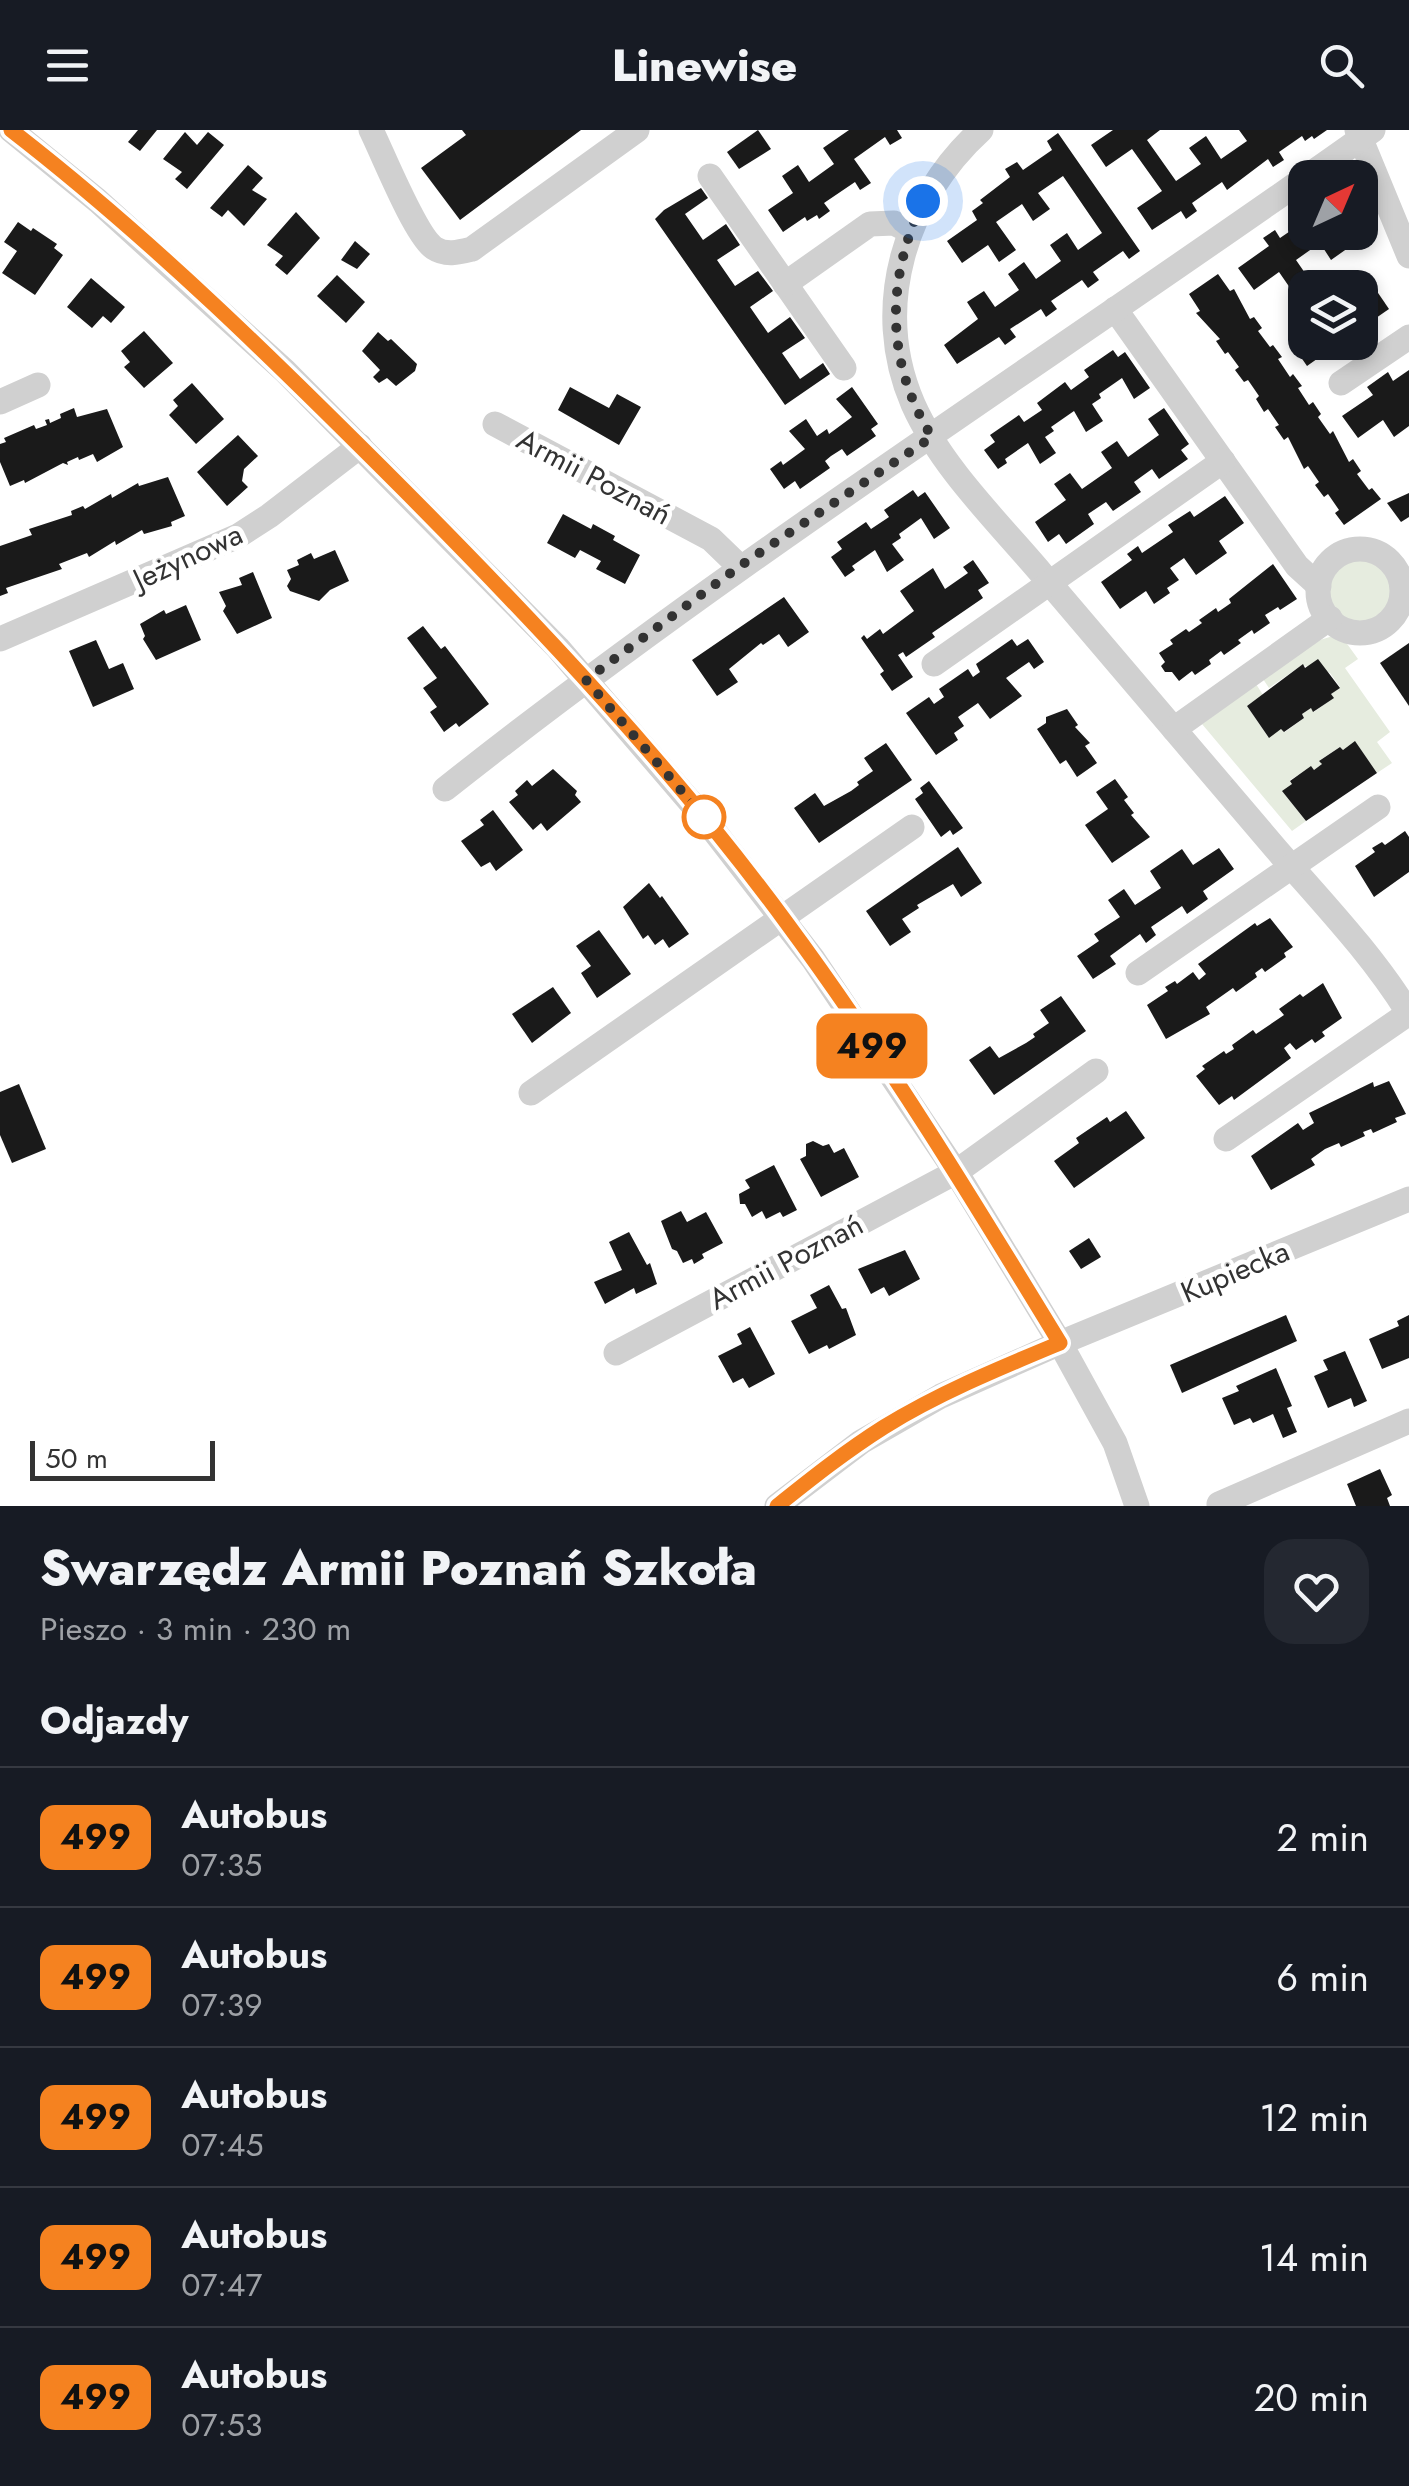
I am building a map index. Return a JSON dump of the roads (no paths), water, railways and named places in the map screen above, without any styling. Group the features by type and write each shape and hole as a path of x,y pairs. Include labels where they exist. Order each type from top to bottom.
{"street":[{"path":"11,130 162,258 360,446 586,680 704,818 784,918 956,1172 1116,1443 1133,1505"},
{"path":"371,130 421,233 434,249 454,254 472,249 637,130"},
{"path":"982,130 933,183 910,231 897,281 897,346 912,403 932,437 984,506 1290,866 1409,1014 1226,1139"},
{"path":"445,789 740,566 932,437 1364,133 1409,256"},
{"path":"710,176 844,368"},
{"path":"785,284 870,224 894,223 910,231"},
{"path":"1115,309 1297,566 1319,586"},
{"path":"1341,382 1409,336"},
{"path":"0,402 38,385"},
{"name":"Armii Poznań","path":"495,424 702,534 740,566"},
{"name":"Jeżynowa","path":"0,640 238,536 360,446"},
{"path":"934,664 1223,461"},
{"path":"1352,550 1377,552 1404,581 1392,618 1370,632 1344,629 1330,618 1320,599 1319,586 1329,562 1352,550"},
{"path":"1174,729 1330,618"},
{"path":"1138,973 1378,807"},
{"path":"531,1092 912,827"},
{"name":"Armii Poznań","path":"616,1353 956,1172 1096,1071"},
{"name":"Kupiecka","path":"777,1506 834,1461 940,1396 1409,1199"},
{"path":"1219,1504 1409,1421"}]}
